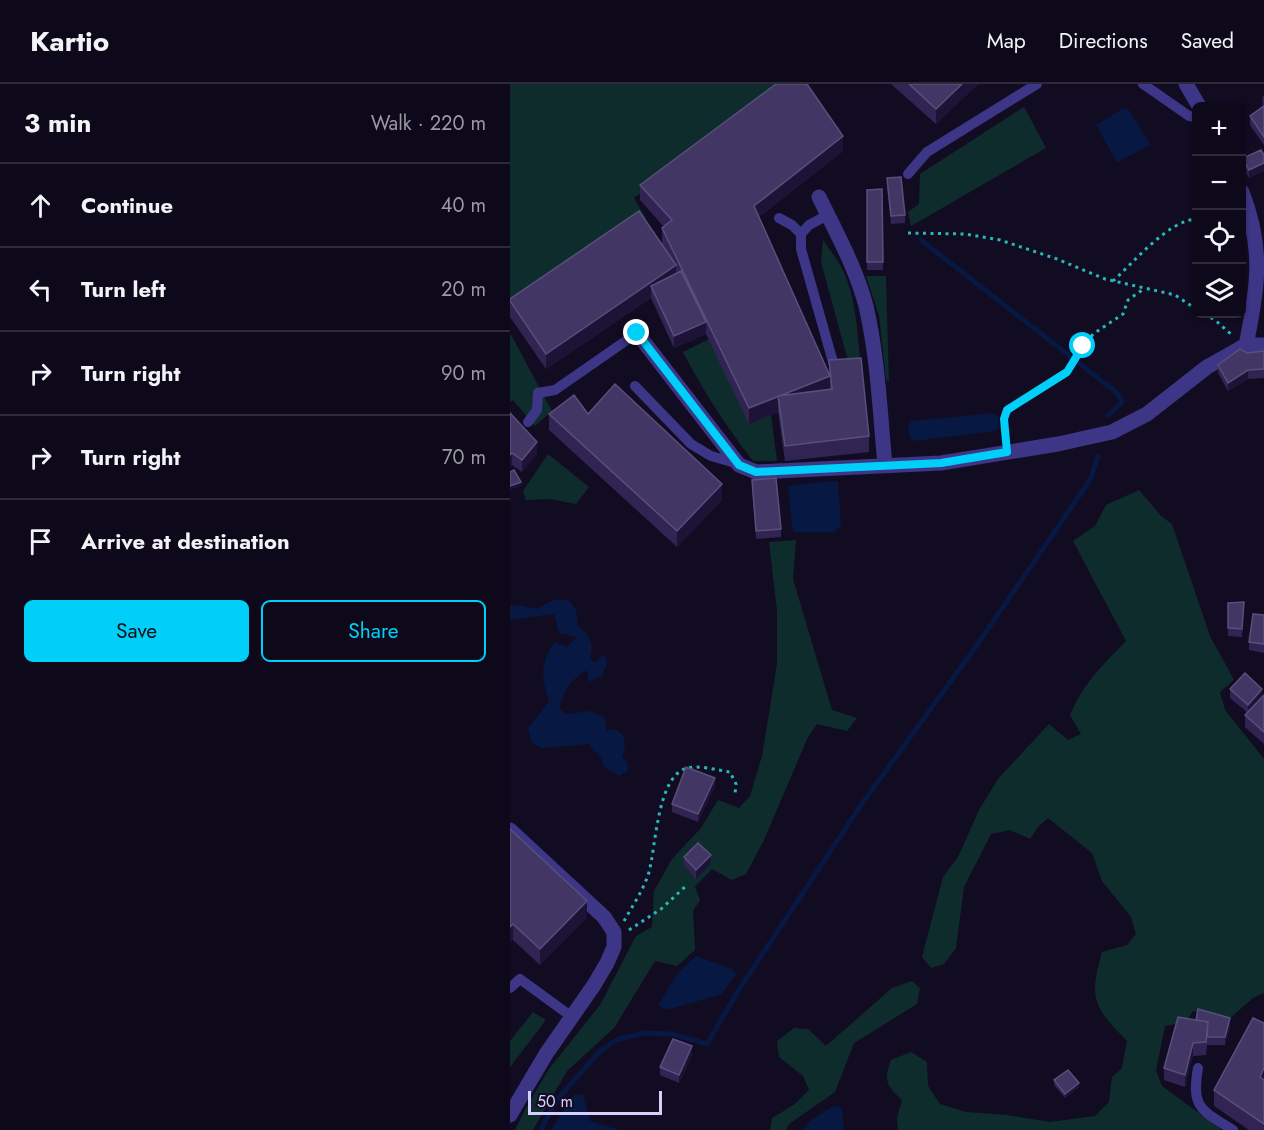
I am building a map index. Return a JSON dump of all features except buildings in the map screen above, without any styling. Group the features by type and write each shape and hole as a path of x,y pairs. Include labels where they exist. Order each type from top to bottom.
{"street":[{"path":"1186,84 1197,102"},
{"path":"819,197 849,256 866,305 885,465"},
{"path":"1246,202 1251,214 1257,247 1256,294 1246,345"},
{"path":"637,333 739,465 756,472 941,463 1112,432 1147,414 1207,367 1246,345 1264,345"},
{"path":"510,830 604,917 614,932 614,947 607,963 546,1054 510,1115"}],"lane":[{"path":"908,174 927,152 1037,84"},
{"path":"1143,84 1192,116"},
{"path":"828,215 809,225 801,234 801,249 836,369"},
{"path":"779,218 792,225 801,234"},
{"path":"528,422 537,410 538,393 555,390 637,333"},
{"path":"635,387 691,444 711,456 739,465"},
{"path":"510,988 520,979 572,1017"},
{"path":"1198,1068 1194,1088 1196,1102 1210,1115 1233,1130"}],"path":[{"path":"1113,281 1157,240 1182,222 1192,220"},
{"path":"908,233 964,234 1000,240 1113,281 1175,295 1192,306"},
{"path":"1007,452 1004,419 1007,410 1067,372 1094,334 1123,314 1128,300 1145,288"},
{"path":"1211,318 1246,345"},
{"path":"614,938 640,894 648,872 665,792 672,779 684,769 701,768 730,772 736,784 735,794"},
{"path":"614,938 661,909 687,885"}],"green space":[{"path":"510,84 789,84 634,198 646,218 510,308"},
{"path":"1024,107 1046,148 911,226 908,212 919,204 920,174"},
{"path":"823,240 845,275 853,300 861,368 850,368 821,262"},
{"path":"866,276 886,276 889,383 886,379 879,315"},
{"path":"510,333 552,411 535,426 513,400 510,402"},
{"path":"709,339 771,415 777,461 753,461 715,408 683,352"},
{"path":"548,454 589,487 576,504 550,499 526,500 523,491"},
{"path":"1139,490 1161,516 1172,524 1210,636 1234,680 1220,692 1225,710 1264,759 1264,993 1253,998 1229,1019 1193,1011 1186,1022 1165,1026 1156,1070 1162,1086 1222,1130 898,1130 897,1118 902,1100 890,1087 887,1073 891,1060 911,1052 927,1062 928,1086 940,1104 966,1112 1007,1115 1050,1122 1095,1116 1109,1102 1112,1077 1122,1068 1127,1041 1101,1010 1095,992 1102,952 1127,945 1136,934 1131,917 1102,881 1092,853 1048,818 1030,839 1010,830 991,834 964,887 956,948 944,964 931,968 922,957 943,877 958,857 979,810 998,779 1049,724 1068,740 1081,734 1070,715 1094,675 1126,641 1073,541 1095,526 1106,505"},
{"path":"796,540 793,579 832,710 857,718 847,731 817,724 808,737 764,840 746,874 732,880 712,869 695,887 700,900 693,911 695,950 677,966 655,961 614,1028 567,1071 533,1130 515,1130 549,1069 600,1005 636,936 652,927 654,891 672,859 701,828 718,800 739,808 750,796 762,756 777,664 777,611 769,542"},
{"path":"912,981 920,988 917,1004 854,1043 835,1092 789,1124 786,1130 770,1130 772,1118 795,1104 809,1090 803,1076 779,1057 777,1041 794,1028 808,1029 826,1046 892,988"},
{"path":"533,1012 546,1020 510,1067 510,1041"}],"water":[{"path":"1122,109 1128,109 1151,145 1117,162 1096,125"},
{"path":"993,413 998,416 999,426 996,431 914,441 910,438 908,425 910,421"},
{"path":"838,482 841,525 835,532 793,532 788,486"},
{"path":"553,600 568,600 576,610 578,626 588,635 592,647 590,657 594,663 605,654 607,664 602,676 589,682 587,670 577,677 566,690 559,707 565,714 591,711 605,718 607,731 615,729 624,736 625,746 622,757 627,762 628,770 619,776 603,766 601,758 589,744 541,748 532,743 528,728 549,702 543,677 546,658 554,642 567,647 577,637 559,633 554,614 510,620 510,606 519,605 536,609"},
{"path":"696,956 732,969 736,974 722,994 667,1010 658,1005 677,974"},
{"path":"575,1094 583,1095 590,1121 620,1130 551,1130"},
{"path":"833,1106 842,1108 844,1130 802,1130 810,1121"}],"waterway":[{"path":"921,240 1117,393 1122,402 1108,415"},
{"path":"541,1130 555,1102 600,1051 618,1039 644,1033 672,1034 707,1044 740,988 861,805 977,645 1090,480 1098,456"}],"route":[{"path":"637,333 739,465 756,472 941,463 1007,452 1004,419 1007,410 1067,372 1076,361 1083,346"}]}
